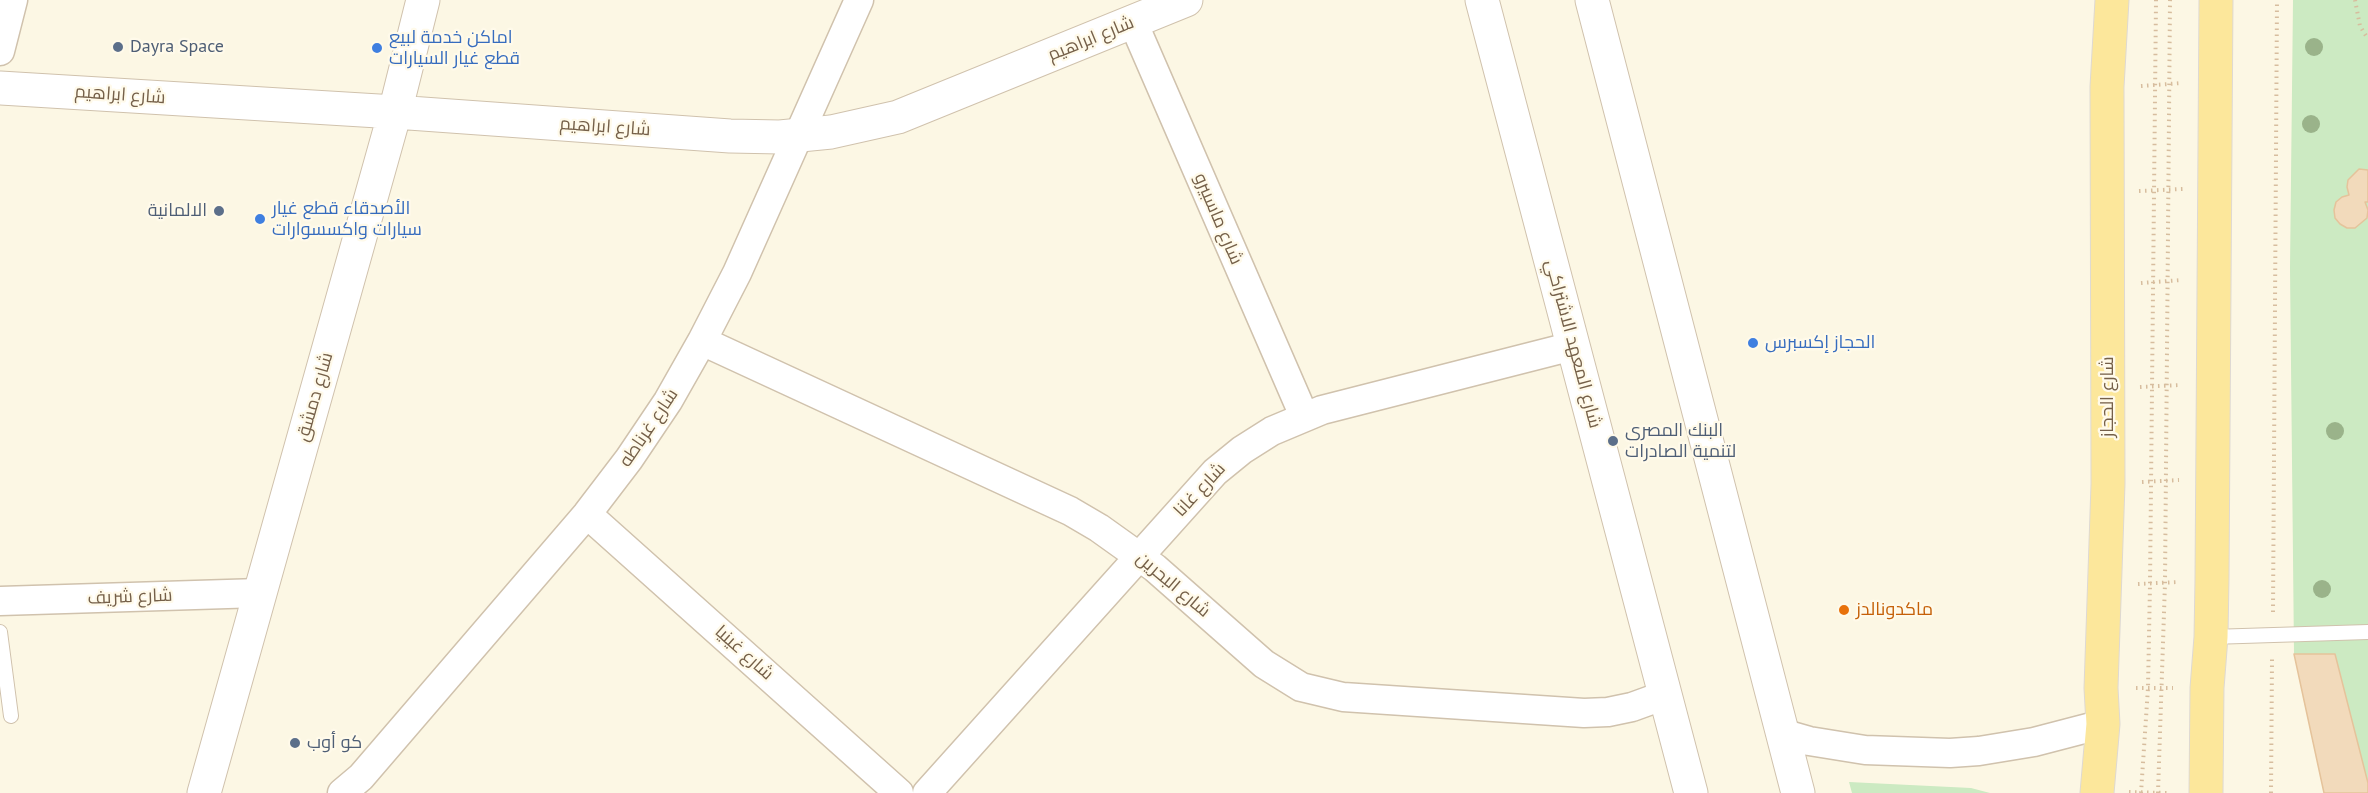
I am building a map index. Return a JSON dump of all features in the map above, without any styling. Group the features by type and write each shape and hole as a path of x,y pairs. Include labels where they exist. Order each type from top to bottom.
{"main road":[{"name":"شارع الحجاز","path":"2097,793 2103,724 2101,688 2108,484 2107,192 2112,0"},
{"path":"2206,793 2207,688 2212,579 2216,0"}],"street":[{"path":"0,51 13,0"},
{"name":"شارع دمشق","path":"204,793 395,112 423,0"},
{"name":"شارع غرناطه","path":"342,793 361,777 587,514 649,430 702,341 737,273 859,0"},
{"name":"شارع ابراهيم","path":"0,88 395,112 747,138 797,136 865,126 898,117 1186,0"},
{"name":"شارع المعهد الاشتراكي","path":"1482,0 1691,793"},
{"path":"1592,0 1798,793"},
{"name":"شارع ماسبيرو","path":"1132,22 1304,416"},
{"name":"شارع البحرين","path":"702,341 1070,511 1140,556 1272,671 1301,687 1343,698 1584,713 1632,707 1665,695"},
{"name":"شارع غانا","path":"927,793 1228,460 1272,431 1304,416 1341,404 1573,346"},
{"name":"شارع غينيا","path":"587,514 867,762 898,793"},
{"name":"شارع شريف","path":"0,601 260,592"},
{"path":"1781,733 1809,741 1865,750 1950,753 2025,744 2103,724"}],"lane":[{"path":"0,632 11,716"},
{"path":"2211,637 2368,632"}],"path":[{"path":"2141,793 2148,688 2150,584 2156,0"},
{"path":"2158,793 2167,481 2170,0"},
{"path":"2271,793 2277,0"},
{"path":"2355,0 2360,26 2368,39"},
{"path":"2108,87 2215,80"},
{"path":"2107,192 2216,187"},
{"path":"2108,286 2215,278"},
{"path":"2108,389 2214,382"},
{"path":"2108,484 2213,477"},
{"path":"2104,584 2150,584 2212,579"},
{"path":"2101,688 2207,688"}],"green space":[{"path":"2293,0 2368,0 2368,793 2324,793 2294,654 2290,268"},
{"path":"1849,782 1971,788 1990,793 1852,793"}],"building":[{"path":"2359,169 2368,170 2368,202 2365,202 2368,210 2367,218 2355,228 2347,228 2335,218 2334,210 2336,202 2349,195 2348,180"},
{"path":"2294,654 2335,654 2368,783 2368,793 2324,793"}],"place":[{"name":"Dayra Space","path":"118,47"},
{"name":"اماكن خدمة لبيع قطع غيار السيارات","path":"377,48"},
{"name":"الالمانية","path":"219,211"},
{"name":"الأصدقاء قطع غيار سيارات واكسسوارات","path":"260,219"},
{"name":"الحجاز إكسبرس","path":"1753,343"},
{"name":"البنك المصرى لتنمية الصادرات","path":"1613,441"},
{"name":"ماكدونالدز","path":"1844,610"},
{"name":"كو أوب","path":"295,743"}]}
